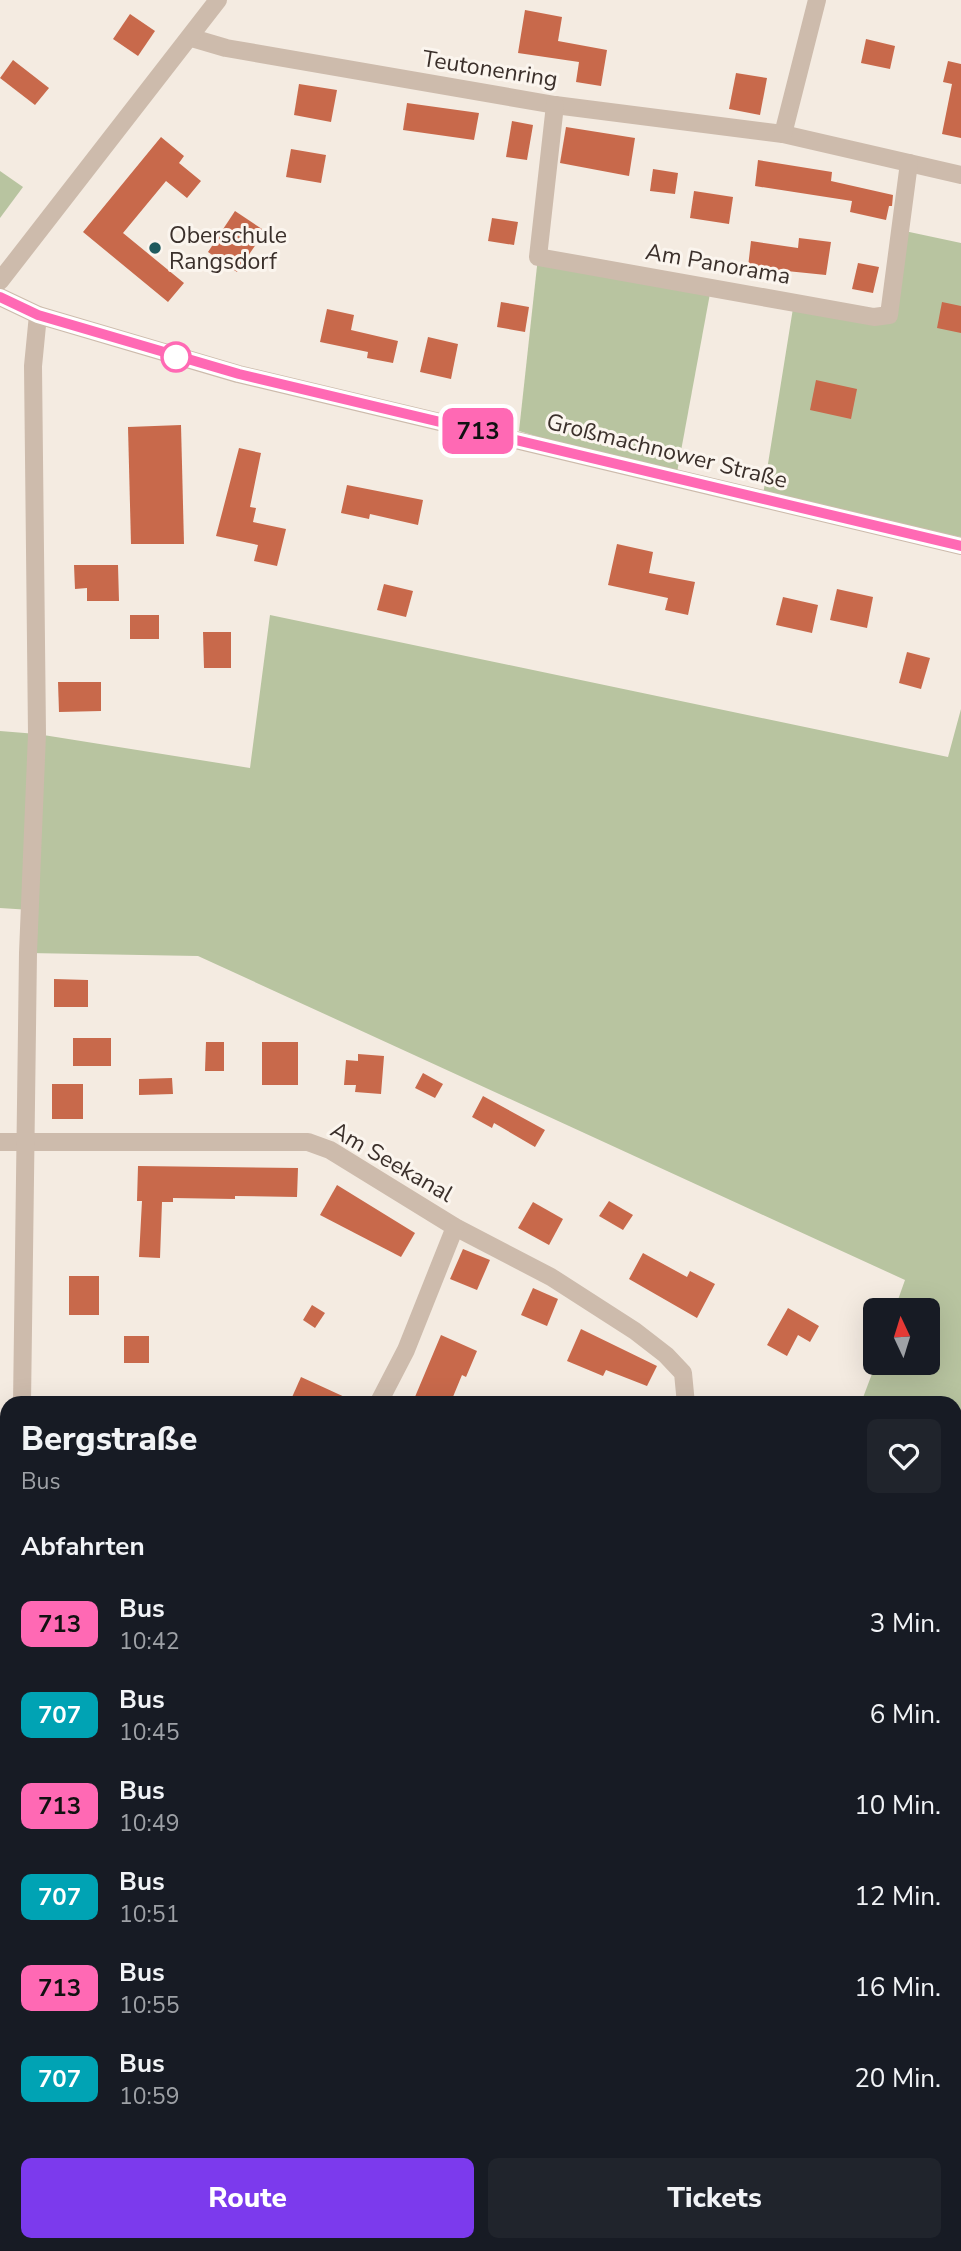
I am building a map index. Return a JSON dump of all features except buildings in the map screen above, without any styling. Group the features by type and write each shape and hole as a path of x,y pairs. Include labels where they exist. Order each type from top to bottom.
{"street":[{"path":"0,281 192,38 218,0"},
{"path":"783,134 817,0"},
{"name":"Teutonenring","path":"192,38 239,50 555,105 783,134 961,175"},
{"name":"Am Panorama","path":"555,105 538,257 874,317 889,315 908,163"},
{"name":"Großmachnower Straße","path":"0,297 38,315 166,355 961,546"},
{"path":"22,1396 24,1143 37,734 33,366 38,315"},
{"name":"Am Seekanal","path":"0,1142 308,1142 330,1150 455,1227 551,1277 635,1331 666,1355 683,1373 685,1396"},
{"path":"382,1396 406,1350 455,1227"}],"green space":[{"path":"0,171 23,187 0,218"},
{"path":"900,230 961,243 961,537 762,501 794,302 889,315"},
{"path":"538,257 711,288 676,478 519,431"},
{"path":"270,615 948,757 961,709 961,1396 864,1396 871,1376 940,1376 940,1298 899,1298 905,1280 198,956 28,953 31,910 0,908 0,731 37,734 250,768"}],"bus line":[{"name":"713","path":"0,297 38,315 166,355 239,374 961,546"}],"place":[{"name":"Oberschule Rangsdorf","path":"155,248"}]}
